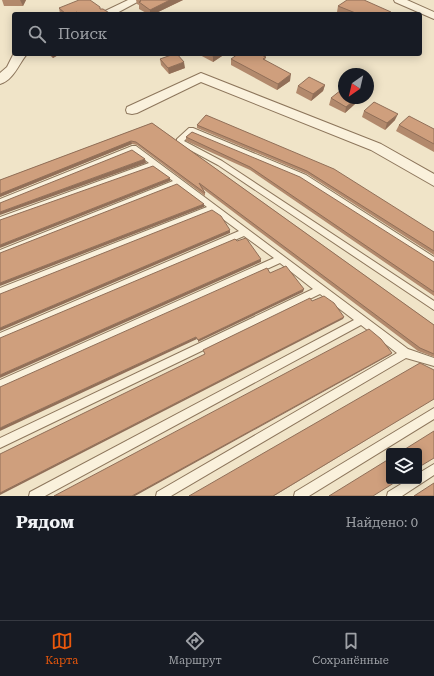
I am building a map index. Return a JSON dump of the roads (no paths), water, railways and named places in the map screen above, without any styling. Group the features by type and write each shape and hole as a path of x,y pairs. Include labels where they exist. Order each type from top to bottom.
{"street":[{"path":"111,12 136,0"},
{"path":"399,0 434,16"},
{"path":"0,80 12,69 18,56"},
{"path":"132,110 201,77 376,147 434,181"}],"lane":[{"path":"434,261 303,177 191,130 179,141 220,163 434,306"},
{"path":"0,202 134,148 405,353 434,362"},
{"path":"0,220 155,164"},
{"path":"0,253 179,182"},
{"path":"0,292 213,208"},
{"path":"0,337 245,232"},
{"path":"0,385 280,259"},
{"path":"0,443 320,290"},
{"path":"34,496 362,320"},
{"path":"161,496 405,353"},
{"path":"299,496 434,413"},
{"path":"422,477 434,469"},
{"path":"392,496 411,484"}]}
